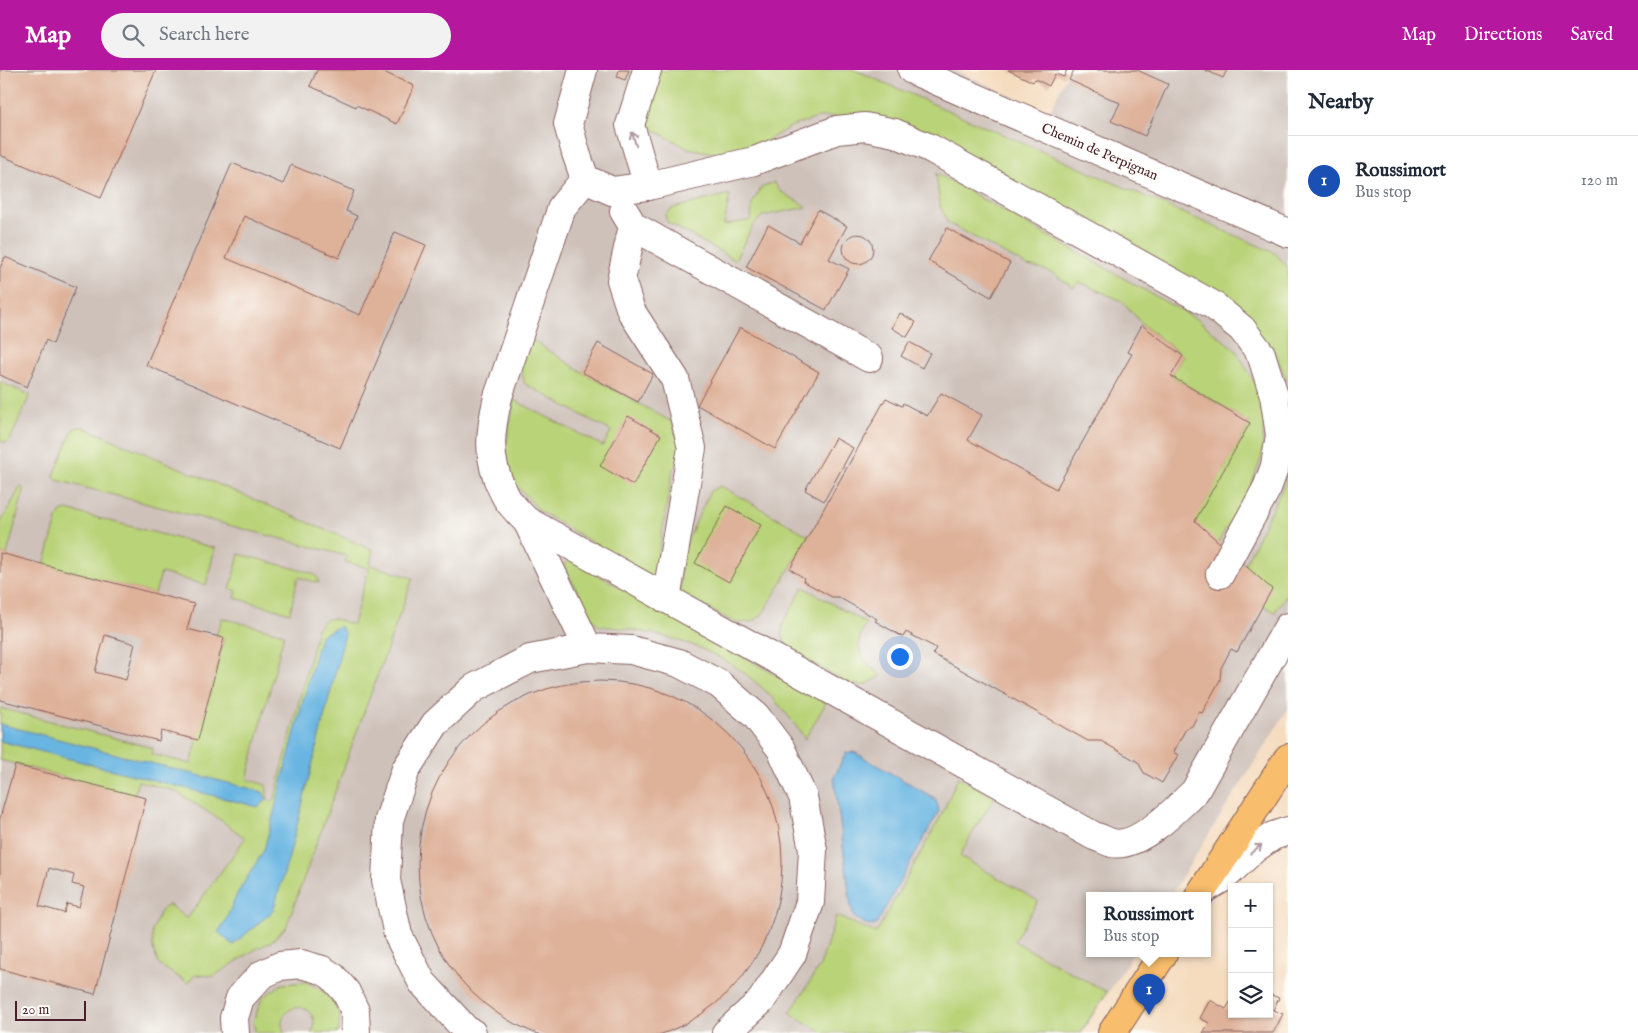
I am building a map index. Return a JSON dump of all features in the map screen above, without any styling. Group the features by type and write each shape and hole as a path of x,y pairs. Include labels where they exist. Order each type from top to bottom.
{"main road":[{"path":"1203,892 1283,774"},
{"path":"1112,1033 1161,957"}],"street":[{"path":"584,70 568,124 585,179 612,190 648,186 754,161 837,130 865,127 895,133 930,148 1213,305 1242,329 1261,354 1274,395 1280,435 1275,466 1267,488 1220,574"},
{"path":"576,153 603,70"},
{"path":"647,70 630,125 648,186"},
{"name":"Chemin de Perpignan","path":"912,70 1288,233"},
{"path":"585,179 562,207 498,397 493,420 490,443 492,461 499,483 509,503 527,521 1094,836 1114,843 1134,840 1154,827 1195,791 1288,627"},
{"path":"612,190 633,226 869,358"},
{"path":"633,226 621,280 631,311 675,380 692,448 666,599"},
{"path":"527,521 588,648"},
{"path":"472,1033 466,1030 422,982 398,935 386,880 389,820 406,769 434,724 474,688 530,659 588,648 631,650 679,663 719,684 756,716 781,749 803,797 813,850 810,902 792,954 762,1001 726,1033"},
{"path":"1203,892 1223,878 1254,849 1273,836 1288,831"},
{"path":"235,1033 234,1018 240,998 261,975 280,966 302,964 322,970 332,976 346,992 355,1011 356,1033"}],"shaded area":[{"path":"0,70 954,70 1049,113 1069,70 1288,70 1288,709 1173,892 1086,892 1086,957 1131,957 1082,1033 0,1033"}],"green space":[{"path":"659,70 855,70 1275,253 1288,267 1288,383 1272,346 862,116 822,117 792,126 761,144 719,154 687,148 652,129 642,110"},
{"path":"936,173 1198,320 1236,350 1256,385 1264,421 1262,456 1250,489 1201,571 1174,556 1250,423 1171,376 1183,356 1143,325 1122,301 1079,282 1073,288 1052,273 1027,266 948,223 940,206"},
{"path":"774,182 780,191 807,207 762,216 753,226 735,260 667,222 665,215 673,208 730,194 724,225 751,220 752,204 761,188"},
{"path":"529,338 582,372 672,422 684,450 673,469 654,579 541,512 513,482 505,451 514,400 603,446 611,431 525,384 520,367"},
{"path":"0,382 30,395 10,440 6,443 0,441 0,425 2,420 0,419"},
{"path":"83,427 373,550 370,565 413,578 286,927 271,942 256,949 214,976 195,975 188,983 159,965 153,949 152,931 159,914 168,904 187,919 245,838 175,791 138,781 134,796 0,760 0,708 153,748 151,754 191,764 224,639 216,636 222,618 284,634 247,779 266,785 268,800 274,801 317,629 321,623 329,619 353,624 369,568 345,562 347,556 56,480 54,475 73,429"},
{"path":"1288,476 1288,593 1275,612 1233,589"},
{"path":"21,486 24,490 7,555 0,553 0,524"},
{"path":"721,486 809,536 762,615 752,622 736,623 680,594 681,555 710,491"},
{"path":"67,510 215,548 206,585 161,573 155,594 44,565 58,516 62,511"},
{"path":"239,554 312,573 317,577 319,583 298,577 290,613 235,598 237,591 230,589"},
{"path":"571,560 826,703 805,739 785,712 764,690 741,671 717,656 663,636 599,626 592,618 564,566 566,562"},
{"path":"803,587 866,623 859,640 860,653 882,676 863,686 847,683 787,647 782,635 783,623"},
{"path":"958,777 995,797 960,856 1038,901 1014,941 1107,992 1080,1033 824,1033 794,1016 790,1013 820,966 836,916 876,933 941,816"},
{"path":"306,982 328,994 340,1015 338,1033 311,1033 314,1026 313,1018 309,1011 297,1008 291,1009 283,1019 282,1025 285,1033 256,1033 253,1022 262,998 282,984"}],"water":[{"path":"340,626 345,634 289,857 273,911 233,945 218,932 225,922 237,894 264,850 320,636"},
{"path":"0,724 263,792 267,800 258,807 0,741"},
{"path":"854,752 936,799 939,811 876,925 869,926 854,917 851,907 834,777 846,753"}],"building":[{"path":"0,70 156,70 101,198 0,155"},
{"path":"317,70 379,70 414,86 397,124 310,86"},
{"path":"619,70 629,70 625,80 617,77"},
{"path":"1008,70 1067,70 1064,77 1055,74 1049,86 1035,79 1033,82"},
{"path":"1074,70 1137,70 1168,84 1145,136 1111,121 1120,103 1069,80"},
{"path":"1205,70 1227,70 1223,78"},
{"path":"232,163 283,184 291,165 354,191 346,211 357,216 339,258 244,216 226,258 360,315 395,232 426,245 340,448 146,365"},
{"path":"818,210 847,226 829,259 849,269 826,310 746,267 768,225 800,243"},
{"path":"947,228 1010,263 991,297 928,261"},
{"path":"858,234 869,238 873,249 869,260 858,264 847,260 843,249 847,238"},
{"path":"5,257 76,287 53,344 46,340 27,387 0,375 0,268"},
{"path":"900,313 916,322 907,337 892,328"},
{"path":"1142,325 1183,356 1171,376 1250,423 1195,521 1272,589 1237,652 1231,649 1221,668 1220,680 1202,713 1199,712 1192,726 1186,729 1173,752 1178,755 1162,783 1144,773 1138,762 1101,741 1088,741 933,654 936,648 906,632 903,637 875,621 877,619 838,597 832,597 803,581 804,578 790,569 886,398 902,406 903,403 927,416 941,393 982,415 968,440 1056,489 1132,354 1127,352"},
{"path":"740,327 819,372 775,449 697,405"},
{"path":"909,342 930,353 922,368 901,356"},
{"path":"598,343 653,374 638,402 582,372"},
{"path":"628,416 661,435 633,485 600,466"},
{"path":"835,438 853,448 824,501 805,490"},
{"path":"727,506 761,525 729,582 695,563"},
{"path":"0,553 194,604 187,629 224,638 198,740 161,731 159,741 0,700","holes":["105,635 135,644 126,680 95,672"]},
{"path":"582,682 618,682 653,689 686,703 715,723 740,748 760,777 774,810 781,845 781,881 774,916 760,949 751,964 728,991 701,1014 661,1034 539,1034 499,1014 472,991 449,964 440,949 426,916 419,881 419,845 426,810 440,777 460,748 485,723 514,703 547,689"},
{"path":"15,765 146,798 95,994 0,969 0,818","holes":["49,868 74,875 72,884 84,887 79,907 67,904 64,913 39,906"]},
{"path":"1273,996 1279,998 1273,1010"},
{"path":"1210,1000 1226,1009 1228,1006 1228,1018 1273,1018 1273,1010 1283,1014 1273,1033 1203,1033 1209,1023 1200,1018"}],"place":[{"name":"Roussimort","path":"1149,1015"}]}
